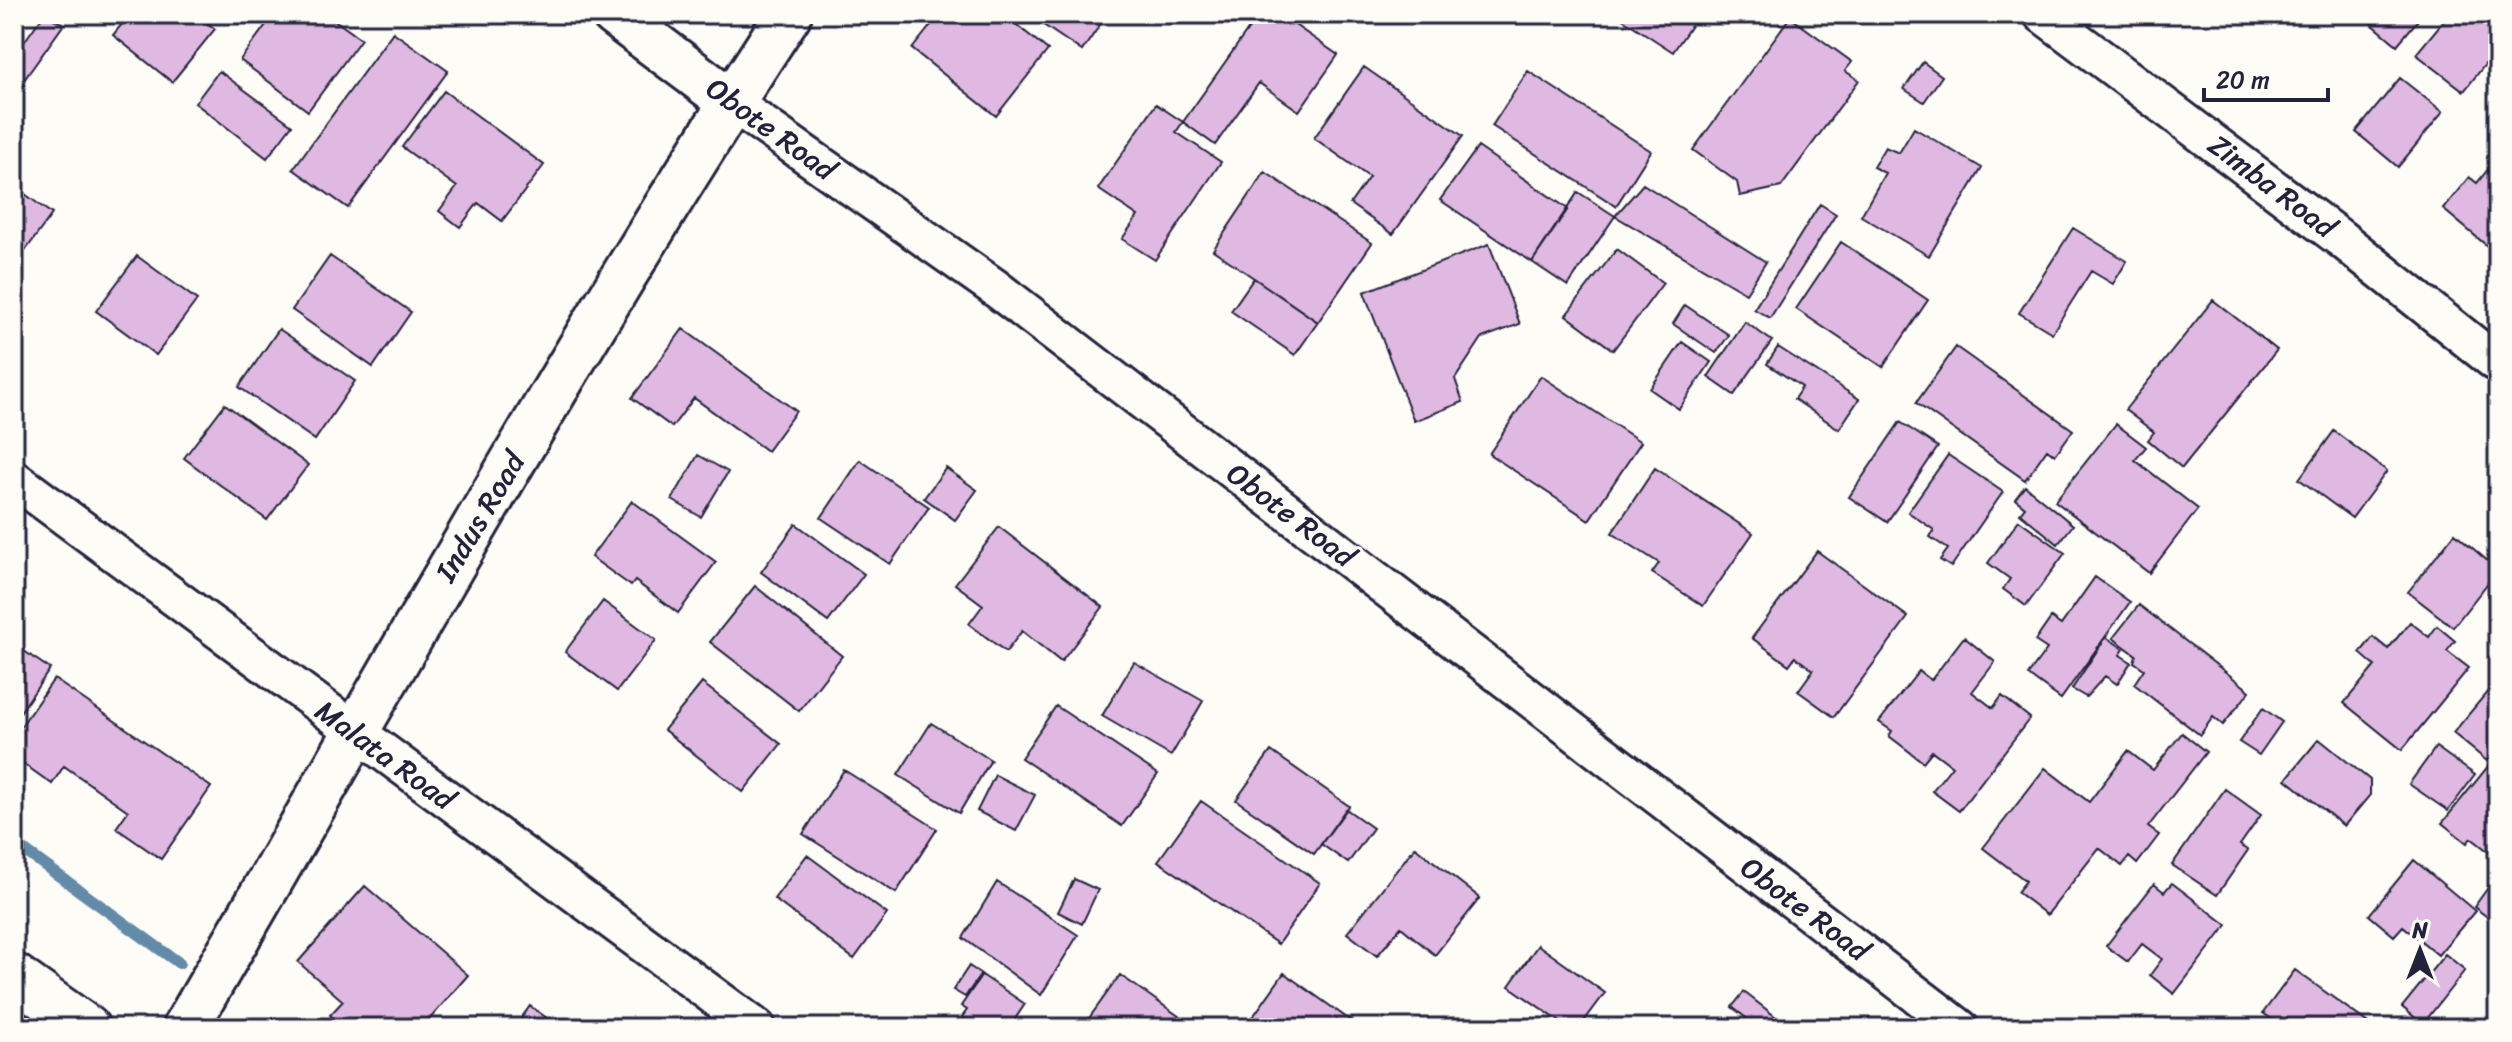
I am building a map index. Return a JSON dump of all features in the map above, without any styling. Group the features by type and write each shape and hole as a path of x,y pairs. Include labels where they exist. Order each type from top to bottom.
{"street":[{"name":"Obote Road","path":"614,14 731,102 994,287 1953,1026"},
{"name":"Indus Road","path":"185,1028 450,565 731,102 789,14"},
{"name":"Zimba Road","path":"2042,14 2340,238 2498,364"},
{"name":"Malata Road","path":"14,479 757,1028"},
{"path":"14,976 87,1028"}],"building":[{"path":"44,14 64,24 14,94 14,56"},
{"path":"130,14 196,14 215,29 172,82 113,35"},
{"path":"274,14 300,14 310,22 316,14 326,14 361,39 308,111 240,60"},
{"path":"940,14 1003,14 1048,50 996,116 912,49"},
{"path":"1044,14 1097,14 1104,19 1082,51 1039,22"},
{"path":"1259,14 1279,14 1338,55 1299,111 1259,83 1215,145 1183,122"},
{"path":"1615,14 1699,14 1673,52"},
{"path":"2360,14 2423,14 2397,45"},
{"path":"2449,14 2478,14 2498,30 2498,48 2464,91 2416,54"},
{"path":"1790,17 1852,62 1845,71 1859,80 1781,187 1740,196 1737,182 1693,150"},
{"path":"393,32 448,71 348,208 293,169"},
{"path":"1923,62 1942,76 1924,102 1904,89"},
{"path":"1364,67 1463,136 1393,234 1350,204 1369,177 1314,138"},
{"path":"219,71 292,125 267,158 195,103"},
{"path":"1528,71 1651,151 1616,206 1492,126"},
{"path":"2400,78 2443,112 2398,167 2356,132"},
{"path":"444,91 544,165 502,221 478,203 460,227 439,211 457,187 402,147"},
{"path":"1156,104 1183,122 1176,132 1221,162 1155,260 1122,239 1138,216 1098,189"},
{"path":"1914,128 1982,168 1929,256 1861,216 1885,173 1873,167 1885,147 1899,153"},
{"path":"2498,144 2498,255 2443,209 2469,177 2477,183 2493,163 2487,158"},
{"path":"1478,147 1568,209 1532,262 1440,200"},
{"path":"1265,172 1372,243 1318,322 1213,250"},
{"path":"1643,184 1766,262 1746,293 1615,216"},
{"path":"14,186 52,214 20,258 14,253"},
{"path":"1578,192 1615,216 1568,286 1532,262"},
{"path":"1820,204 1836,214 1770,318 1754,309"},
{"path":"2073,228 2127,261 2113,284 2091,271 2052,333 2019,313"},
{"path":"1841,242 1928,300 1883,367 1796,309"},
{"path":"1489,244 1520,324 1482,338 1455,379 1463,402 1414,421 1364,292"},
{"path":"1617,249 1663,283 1613,350 1566,315"},
{"path":"137,256 197,300 156,355 96,311"},
{"path":"330,256 411,312 373,367 292,310"},
{"path":"1254,278 1318,322 1295,355 1231,311"},
{"path":"2213,300 2277,350 2182,468 2148,440 2154,432 2125,410"},
{"path":"1685,305 1729,335 1716,353 1673,324"},
{"path":"1745,322 1772,341 1734,395 1708,377"},
{"path":"279,329 355,381 315,440 239,387"},
{"path":"683,329 796,411 767,451 694,398 672,427 632,398"},
{"path":"1682,342 1711,362 1679,409 1650,389"},
{"path":"1778,347 1859,399 1839,429 1794,399 1802,387 1767,364"},
{"path":"1956,347 2073,430 2055,455 2047,449 2025,480 1916,403"},
{"path":"1541,376 1641,442 1589,520 1489,454"},
{"path":"225,404 308,465 267,520 184,458"},
{"path":"1900,422 1938,447 1887,522 1849,497"},
{"path":"2116,424 2146,447 2135,460 2198,509 2149,573 2055,501"},
{"path":"2334,431 2387,471 2352,518 2299,479"},
{"path":"698,455 728,472 701,517 672,500"},
{"path":"1948,455 2003,492 1951,567 1940,560 1948,549 1930,537 1934,530 1908,512"},
{"path":"860,460 929,507 890,564 821,518"},
{"path":"946,468 977,490 955,520 924,498"},
{"path":"1655,468 1753,533 1703,606 1652,573 1659,563 1612,533"},
{"path":"2025,486 2073,525 2058,544 2020,513 2025,507 2015,499"},
{"path":"632,501 716,562 678,613 635,581 631,586 591,557"},
{"path":"2019,520 2065,553 2026,606 2003,589 2010,579 1988,563"},
{"path":"796,524 864,574 828,622 761,572"},
{"path":"999,527 1103,607 1061,662 1022,631 1006,652 969,624 983,605 955,584"},
{"path":"2455,533 2498,570 2453,627 2408,592"},
{"path":"1817,551 1908,617 1834,717 1798,691 1813,670 1795,657 1789,665 1752,638"},
{"path":"2095,577 2130,602 2061,699 2028,675 2047,649 2035,641 2051,618 2061,625"},
{"path":"755,586 842,656 799,711 710,642"},
{"path":"603,601 656,640 617,691 565,652"},
{"path":"2139,605 2250,691 2223,725 2213,717 2200,735 2134,684 2144,669 2134,662 2136,655 2113,638"},
{"path":"2410,622 2429,637 2437,626 2455,641 2447,651 2469,668 2402,750 2344,703 2375,666 2360,653 2373,637 2388,649"},
{"path":"1964,637 1995,662 1972,692 1993,708 2002,696 2030,718 1959,811 1932,791 1952,766 1932,751 1923,762 1889,736 1892,731 1879,722 1919,671 1931,680"},
{"path":"2106,637 2124,649 2120,655 2131,662 2117,684 2105,676 2086,697 2072,689"},
{"path":"14,644 50,669 14,721"},
{"path":"1134,662 1203,701 1171,756 1102,716"},
{"path":"54,679 211,787 161,859 116,828 128,811 64,766 52,784 14,757 14,736"},
{"path":"2498,679 2498,748 2487,761 2453,733"},
{"path":"702,683 781,744 743,792 664,730"},
{"path":"1056,706 1158,774 1122,826 1021,758"},
{"path":"2263,708 2282,722 2259,755 2239,742"},
{"path":"931,723 991,760 959,813 898,775"},
{"path":"2182,733 2206,752 2148,827 2159,835 2137,864 2129,857 2122,866 2099,848 2047,915 2017,892 2026,881 1983,848 2045,768 2089,802 2128,751 2153,770"},
{"path":"2319,739 2370,780 2370,795 2344,826 2286,779"},
{"path":"2436,747 2475,775 2448,811 2409,784"},
{"path":"1271,751 1349,806 1314,854 1236,800"},
{"path":"2498,754 2498,859 2471,838 2467,843 2442,823"},
{"path":"844,770 937,829 896,893 803,834"},
{"path":"995,775 1035,795 1016,831 977,811"},
{"path":"2225,789 2261,815 2240,845 2248,850 2217,895 2172,865"},
{"path":"1201,801 1320,883 1278,944 1158,861"},
{"path":"1346,809 1373,828 1348,863 1321,844"},
{"path":"1415,847 1480,898 1435,955 1401,927 1377,956 1347,933"},
{"path":"807,855 887,914 854,959 774,899"},
{"path":"2414,860 2475,911 2438,955 2403,926 2394,936 2369,915"},
{"path":"2495,878 2498,880 2498,925 2474,907"},
{"path":"1074,879 1098,890 1082,924 1058,912"},
{"path":"997,882 1078,935 1041,995 963,938"},
{"path":"2172,883 2227,925 2174,994 2150,975 2162,959 2142,944 2128,962 2106,946 2154,884 2164,892"},
{"path":"365,886 468,975 422,1028 345,1028 330,1015 343,1001 298,962"},
{"path":"1538,945 1605,993 1579,1028 1569,1028 1509,986"},
{"path":"2445,954 2465,970 2423,1024 2402,1007"},
{"path":"969,966 981,974 965,997 953,990"},
{"path":"2295,970 2368,1023 2364,1028 2284,1028 2263,1013"},
{"path":"1284,973 1361,1028 1245,1028"},
{"path":"982,975 1025,1004 1009,1028 978,1028 962,1017 967,1010 961,1006"},
{"path":"1120,975 1180,1017 1172,1028 1082,1028"},
{"path":"1744,992 1781,1021 1775,1028 1759,1028 1732,1007"},
{"path":"530,1006 561,1028 514,1028"}],"waterway":[{"path":"14,843 179,963"},
{"path":"262,1024 267,1028"}]}
